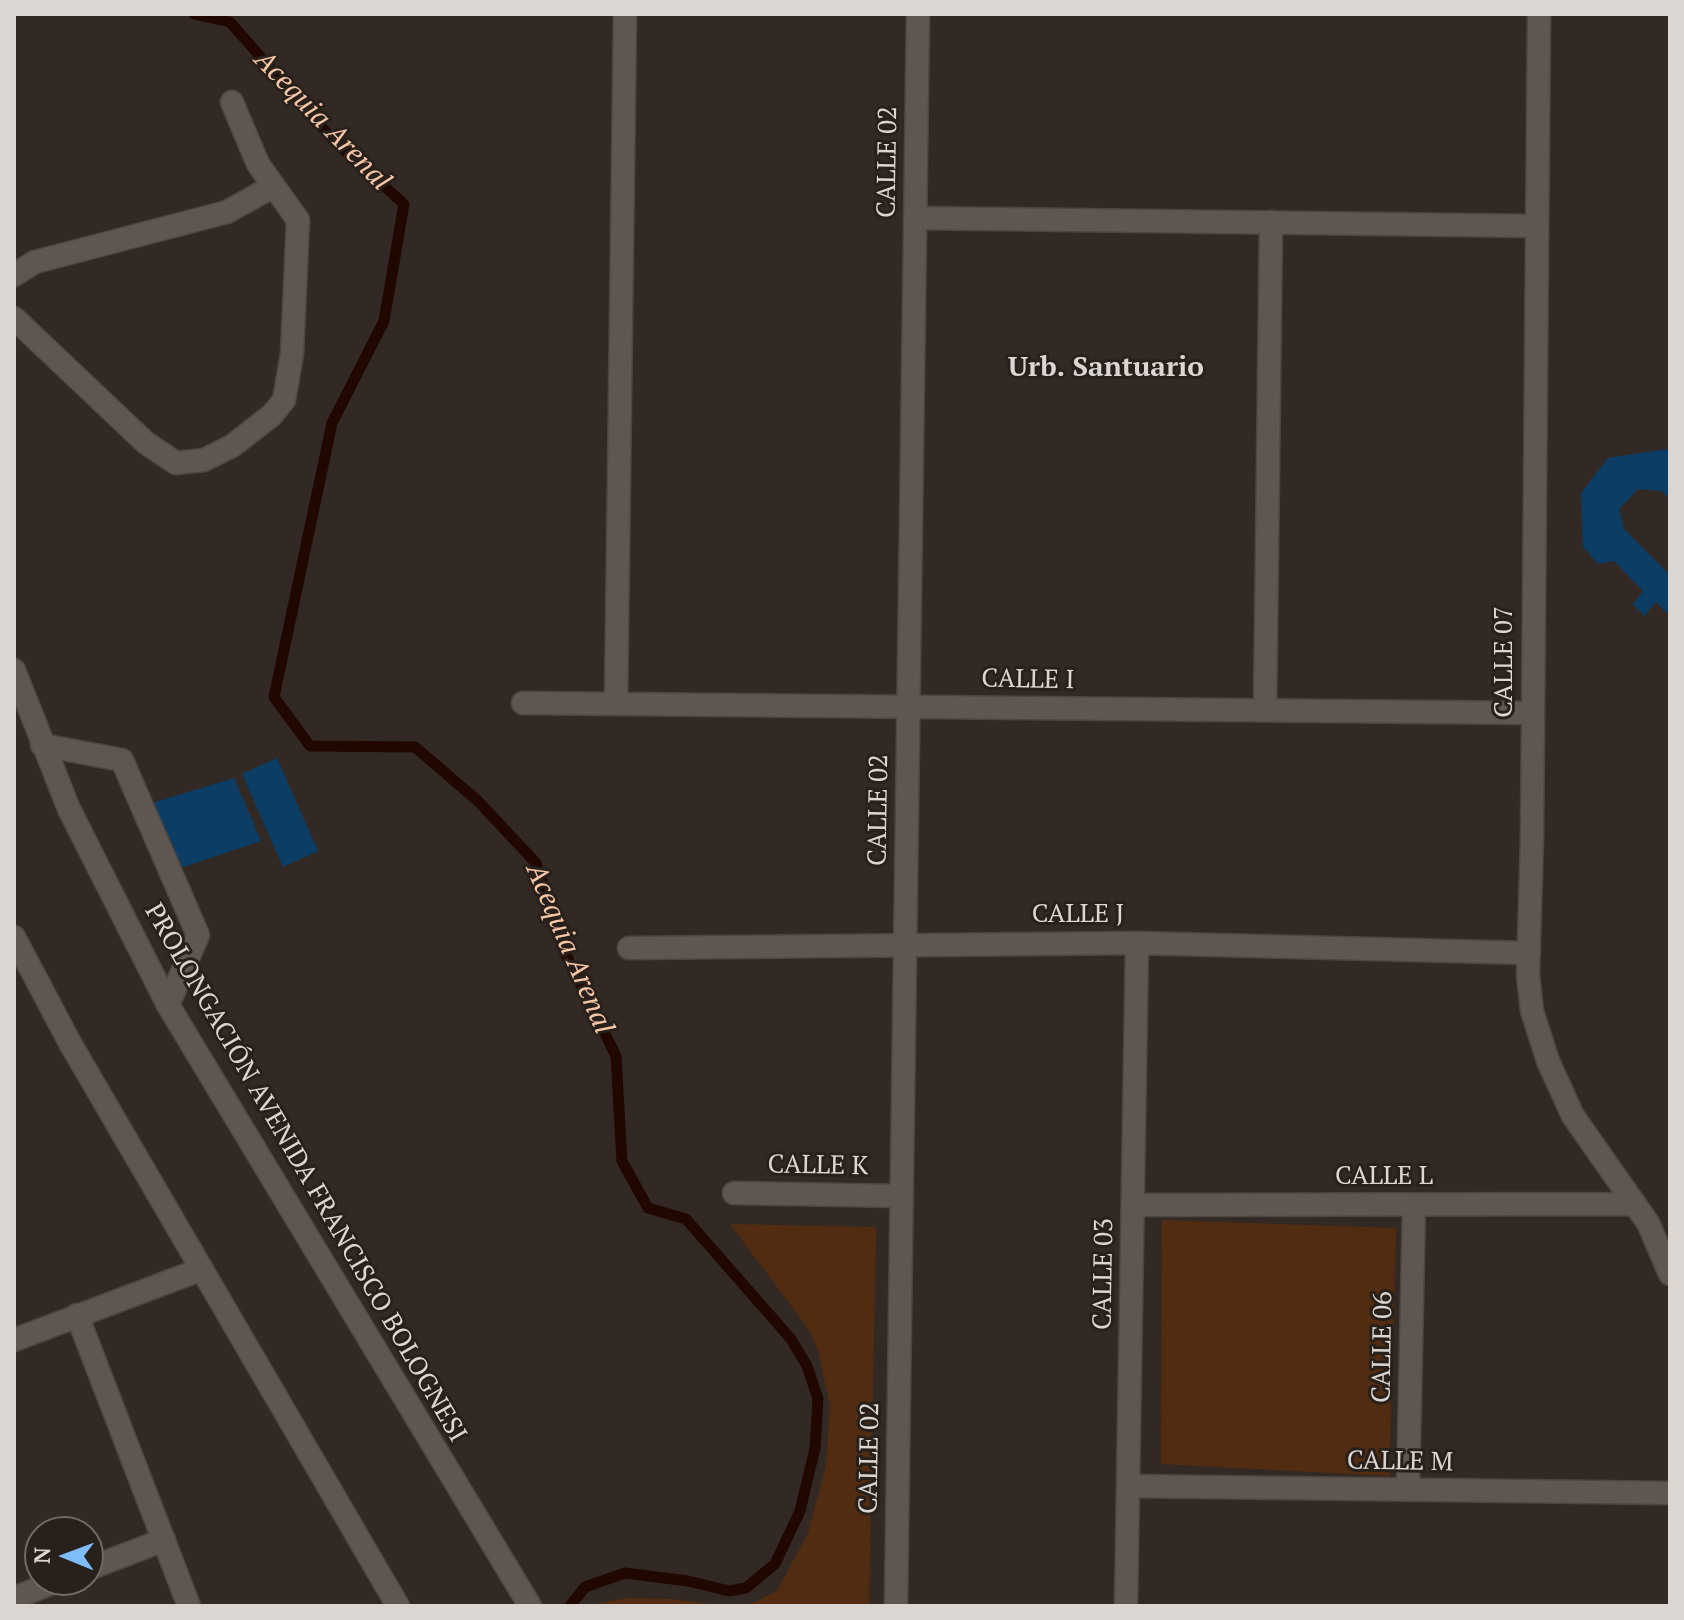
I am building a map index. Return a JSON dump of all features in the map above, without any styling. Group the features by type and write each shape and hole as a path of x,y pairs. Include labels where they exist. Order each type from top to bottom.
{"street":[{"path":"616,704 625,14"},
{"name":"CALLE 02","path":"896,1606 918,14"},
{"name":"CALLE 07","path":"1539,14 1529,953 1532,1011 1548,1061 1573,1116 1648,1223 1670,1274"},
{"path":"14,318 146,443 176,463 204,460 253,433 284,400 292,354 298,220 283,195 272,187 232,102"},
{"path":"14,275 35,262 227,212 272,187"},
{"path":"915,218 1536,226"},
{"path":"1265,710 1271,222"},
{"name":"PROLONGACIÓN AVENIDA FRANCISCO BOLOGNESI","path":"14,670 42,745 111,897 168,1005 530,1606"},
{"name":"CALLE I","path":"523,703 1532,713"},
{"path":"42,745 122,760 198,935 168,1005"},
{"path":"14,937 70,1043 398,1606"},
{"name":"CALLE J","path":"629,948 1137,943 1529,953"},
{"name":"CALLE 03","path":"1126,1606 1137,943"},
{"name":"CALLE K","path":"734,1193 901,1196"},
{"name":"CALLE L","path":"1133,1205 1635,1204"},
{"name":"CALLE 06","path":"1408,1490 1414,1205"},
{"path":"14,1340 202,1269"},
{"path":"77,1315 189,1606"},
{"name":"CALLE M","path":"1128,1486 1670,1493"},
{"path":"104,1563 164,1540"}],"shaded area":[{"path":"1162,1220 1396,1228 1389,1476 1161,1464"},
{"path":"730,1224 876,1227 869,1606 745,1606 777,1591 808,1533 826,1466 830,1406 817,1347 807,1327"},
{"path":"627,1598 672,1599 725,1606 584,1606"}],"building":[{"path":"1666,449 1670,452 1670,500 1662,491 1638,489 1619,509 1624,529 1667,572 1670,569 1670,616 1656,602 1644,616 1633,604 1643,591 1614,561 1598,564 1583,547 1581,493 1608,458"},
{"path":"277,758 318,851 283,867 242,774"},
{"path":"234,778 261,841 178,869 152,803"}],"waterway":[{"name":"Acequia Arenal","path":"194,14 230,22 335,142 404,204 384,321 332,423 274,697 310,746 415,747 478,801 536,863 565,953 616,1056 622,1161 648,1208 686,1219 791,1339 807,1366 818,1399 815,1448 800,1511 775,1564 746,1588 729,1591 688,1581 625,1573 585,1587 570,1606"}],"district":[{"name":"Urb. Santuario","path":"1106,368"}]}
